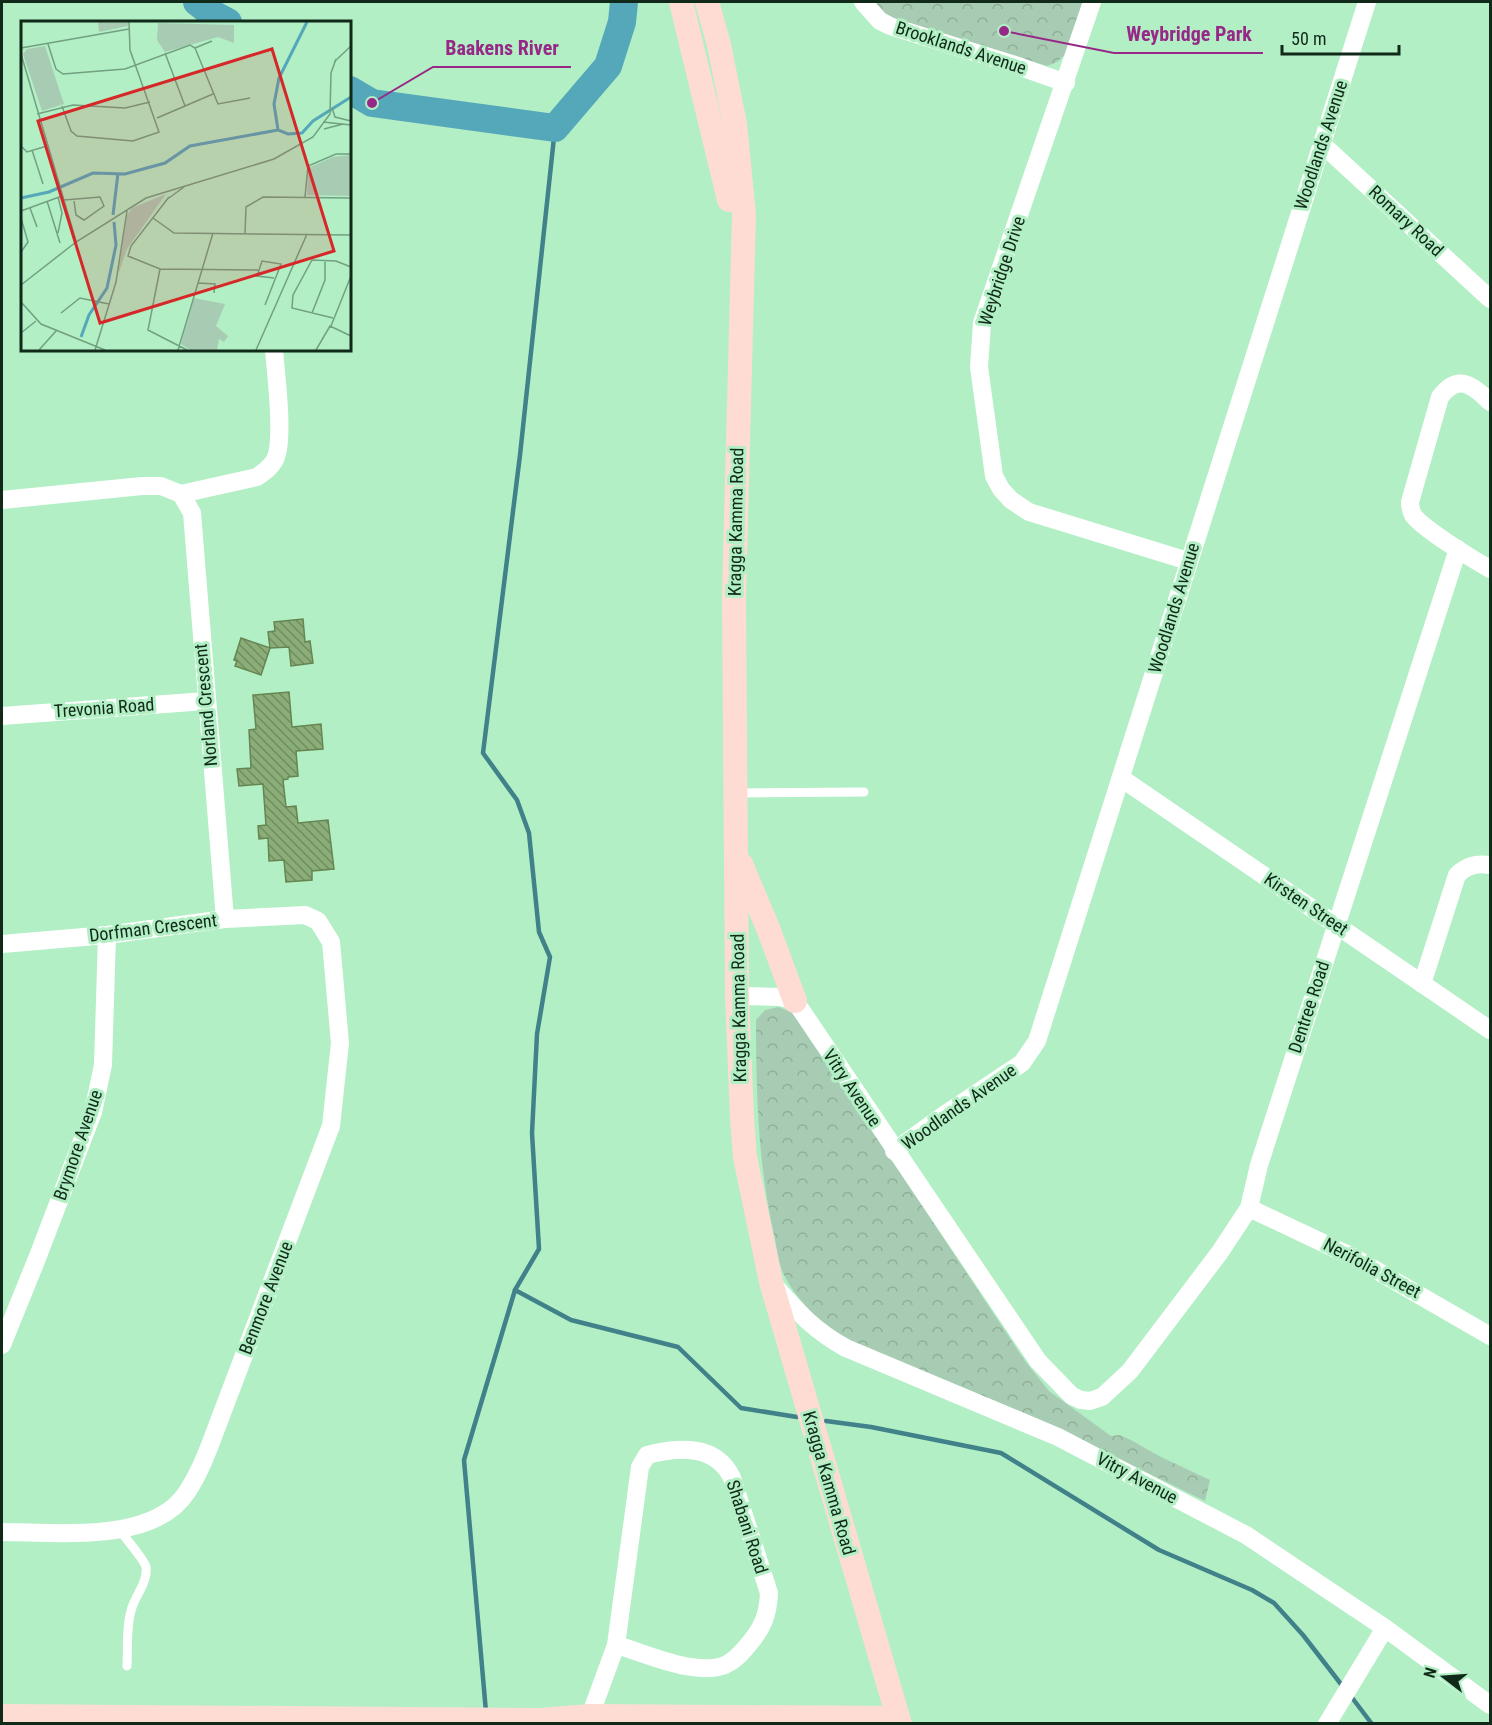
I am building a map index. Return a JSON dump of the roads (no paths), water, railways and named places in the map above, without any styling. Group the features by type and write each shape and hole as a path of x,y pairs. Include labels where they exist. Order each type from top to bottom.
{"main road":[{"name":"Kragga Kamma Road","path":"681,2 729,198 742,271"},
{"name":"Kragga Kamma Road","path":"707,2 719,45 735,124 744,214 734,595 737,996 741,1118 745,1157 771,1282 899,1721"},
{"path":"736,853 768,928 795,1001"},
{"path":"2,1716 188,1720 550,1720 590,1716 899,1721"}],"street":[{"name":"Brooklands Avenue","path":"863,2 880,21 890,26 1066,83"},
{"name":"Weybridge Drive","path":"1092,2 982,323 979,367 994,476 1001,489 1011,500 1029,512 1188,561"},
{"name":"Woodlands Avenue","path":"894,1151 1022,1063 1030,1054 1049,1008 1366,2"},
{"name":"Romary Road","path":"1321,143 1491,299"},
{"path":"2,500 142,486 161,486 181,494 257,477 267,470 276,458 279,439 274,351"},
{"path":"1491,402 1469,385 1461,383 1445,390 1440,397 1410,495 1410,507 1414,516 1458,549 1491,569"},
{"name":"Norland Crescent","path":"181,494 188,504 193,525 225,919"},
{"name":"Dentree Road","path":"1071,1396 1090,1401 1102,1397 1130,1371 1220,1252 1249,1208 1259,1165 1458,549"},
{"name":"Trevonia Road","path":"2,716 206,701"},
{"name":"Kirsten Street","path":"1121,778 1491,1030"},
{"path":"1422,984 1457,875 1463,868 1474,864 1491,866"},
{"name":"Dorfman Crescent","path":"2,944 107,935 225,919 305,915"},
{"name":"Benmore Avenue","path":"2,1532 102,1532 135,1527 169,1511 186,1494 200,1470 331,1126 340,1043 331,942 318,921 305,915"},
{"name":"Brymore Avenue","path":"2,1345 93,1112 103,1065 107,935"},
{"path":"737,996 781,997 795,1001"},
{"name":"Vitry Avenue","path":"795,1001 894,1151 1038,1361 1071,1396"},
{"name":"Nerifolia Street","path":"1249,1208 1366,1263 1491,1336"},
{"name":"Vitry Avenue","path":"771,1282 811,1325 826,1336 872,1359 1068,1442 1246,1535 1385,1628 1491,1705"},
{"name":"Shabani Road","path":"590,1716 616,1645 640,1467 647,1455 659,1452 671,1450 709,1454 726,1466 732,1478 768,1593 768,1610 764,1623 738,1656 716,1668 672,1662 616,1645"},
{"path":"1330,1718 1385,1628"}],"lane":[{"path":"737,793 864,792"},
{"path":"118,1530 140,1556 146,1568 142,1588 131,1607 127,1666"}],"waterway":[{"path":"197,2 226,21"},
{"path":"351,91 372,103 555,128 608,66 622,22 624,2"},
{"path":"486,1712 464,1460 515,1290 539,1249 532,1133 537,1034 550,957 539,932 529,833 517,800 483,753 520,455 555,128"},
{"path":"515,1290 571,1320 678,1347 741,1408 797,1417"},
{"path":"826,1421 871,1427 1001,1453 1159,1550 1252,1590 1274,1603 1303,1635 1344,1688"},
{"path":"1350,1695 1372,1724"}],"place":[{"name":"Weybridge Park","path":"1004,31"},
{"name":"Baakens River","path":"372,103"}]}
